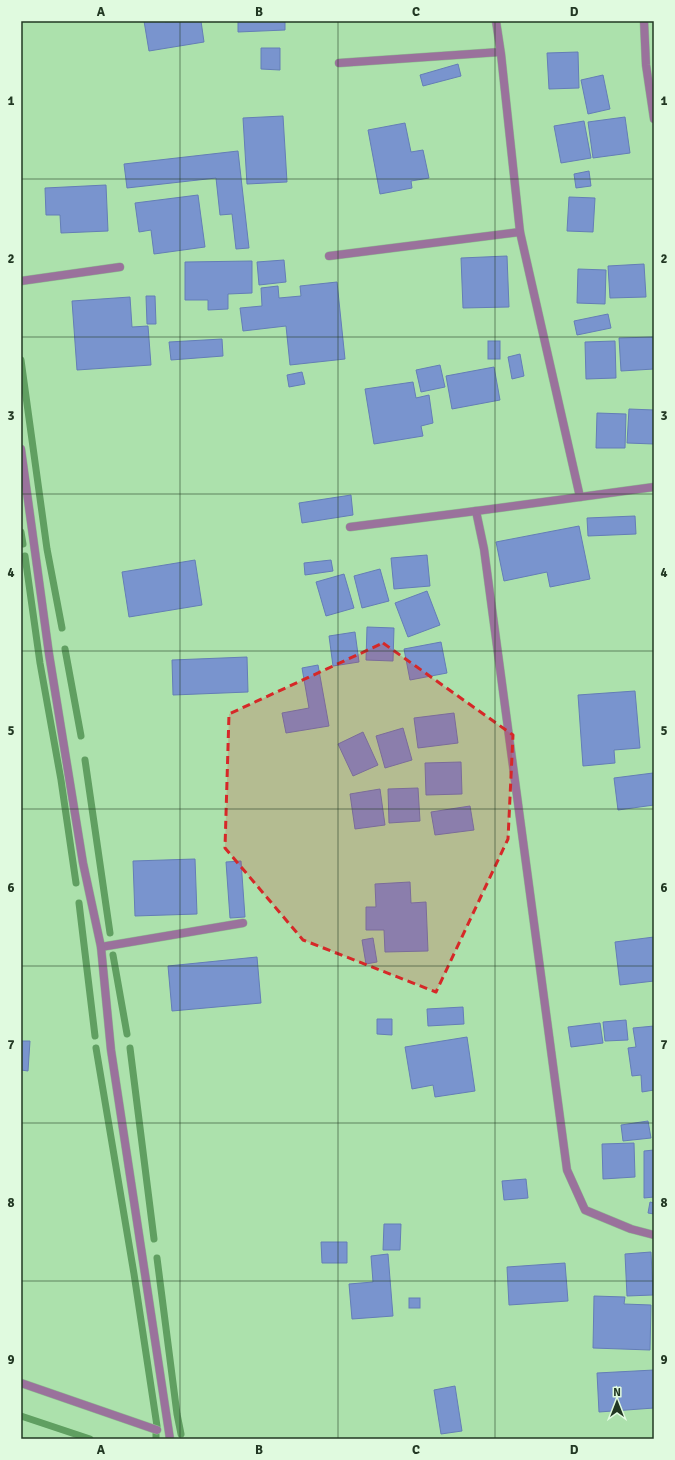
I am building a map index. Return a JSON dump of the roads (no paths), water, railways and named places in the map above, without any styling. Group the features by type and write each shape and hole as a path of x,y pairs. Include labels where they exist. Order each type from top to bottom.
{"street":[{"path":"496,21 520,232 580,497"},
{"path":"644,21 646,64 654,119"},
{"path":"339,63 500,52"},
{"path":"329,256 520,232"},
{"path":"21,282 120,267"},
{"path":"21,449 50,662 84,863 101,947 113,1065 170,1439"},
{"path":"350,527 537,504 654,487"},
{"path":"476,511 484,550 567,1170 585,1210 631,1229 654,1235"},
{"path":"101,947 244,923"},
{"path":"21,1382 157,1430"}],"waterway":[{"path":"21,360 47,549 62,628"},
{"path":"21,532 23,544"},
{"path":"25,556 40,663 61,780 76,883"},
{"path":"65,649 81,736"},
{"path":"85,760 110,933"},
{"path":"79,903 95,1036"},
{"path":"113,955 127,1034"},
{"path":"96,1048 134,1274 157,1426"},
{"path":"130,1048 154,1239"},
{"path":"157,1258 177,1414 181,1434"},
{"path":"21,1416 90,1439"},
{"path":"156,1434 156,1439"}]}
